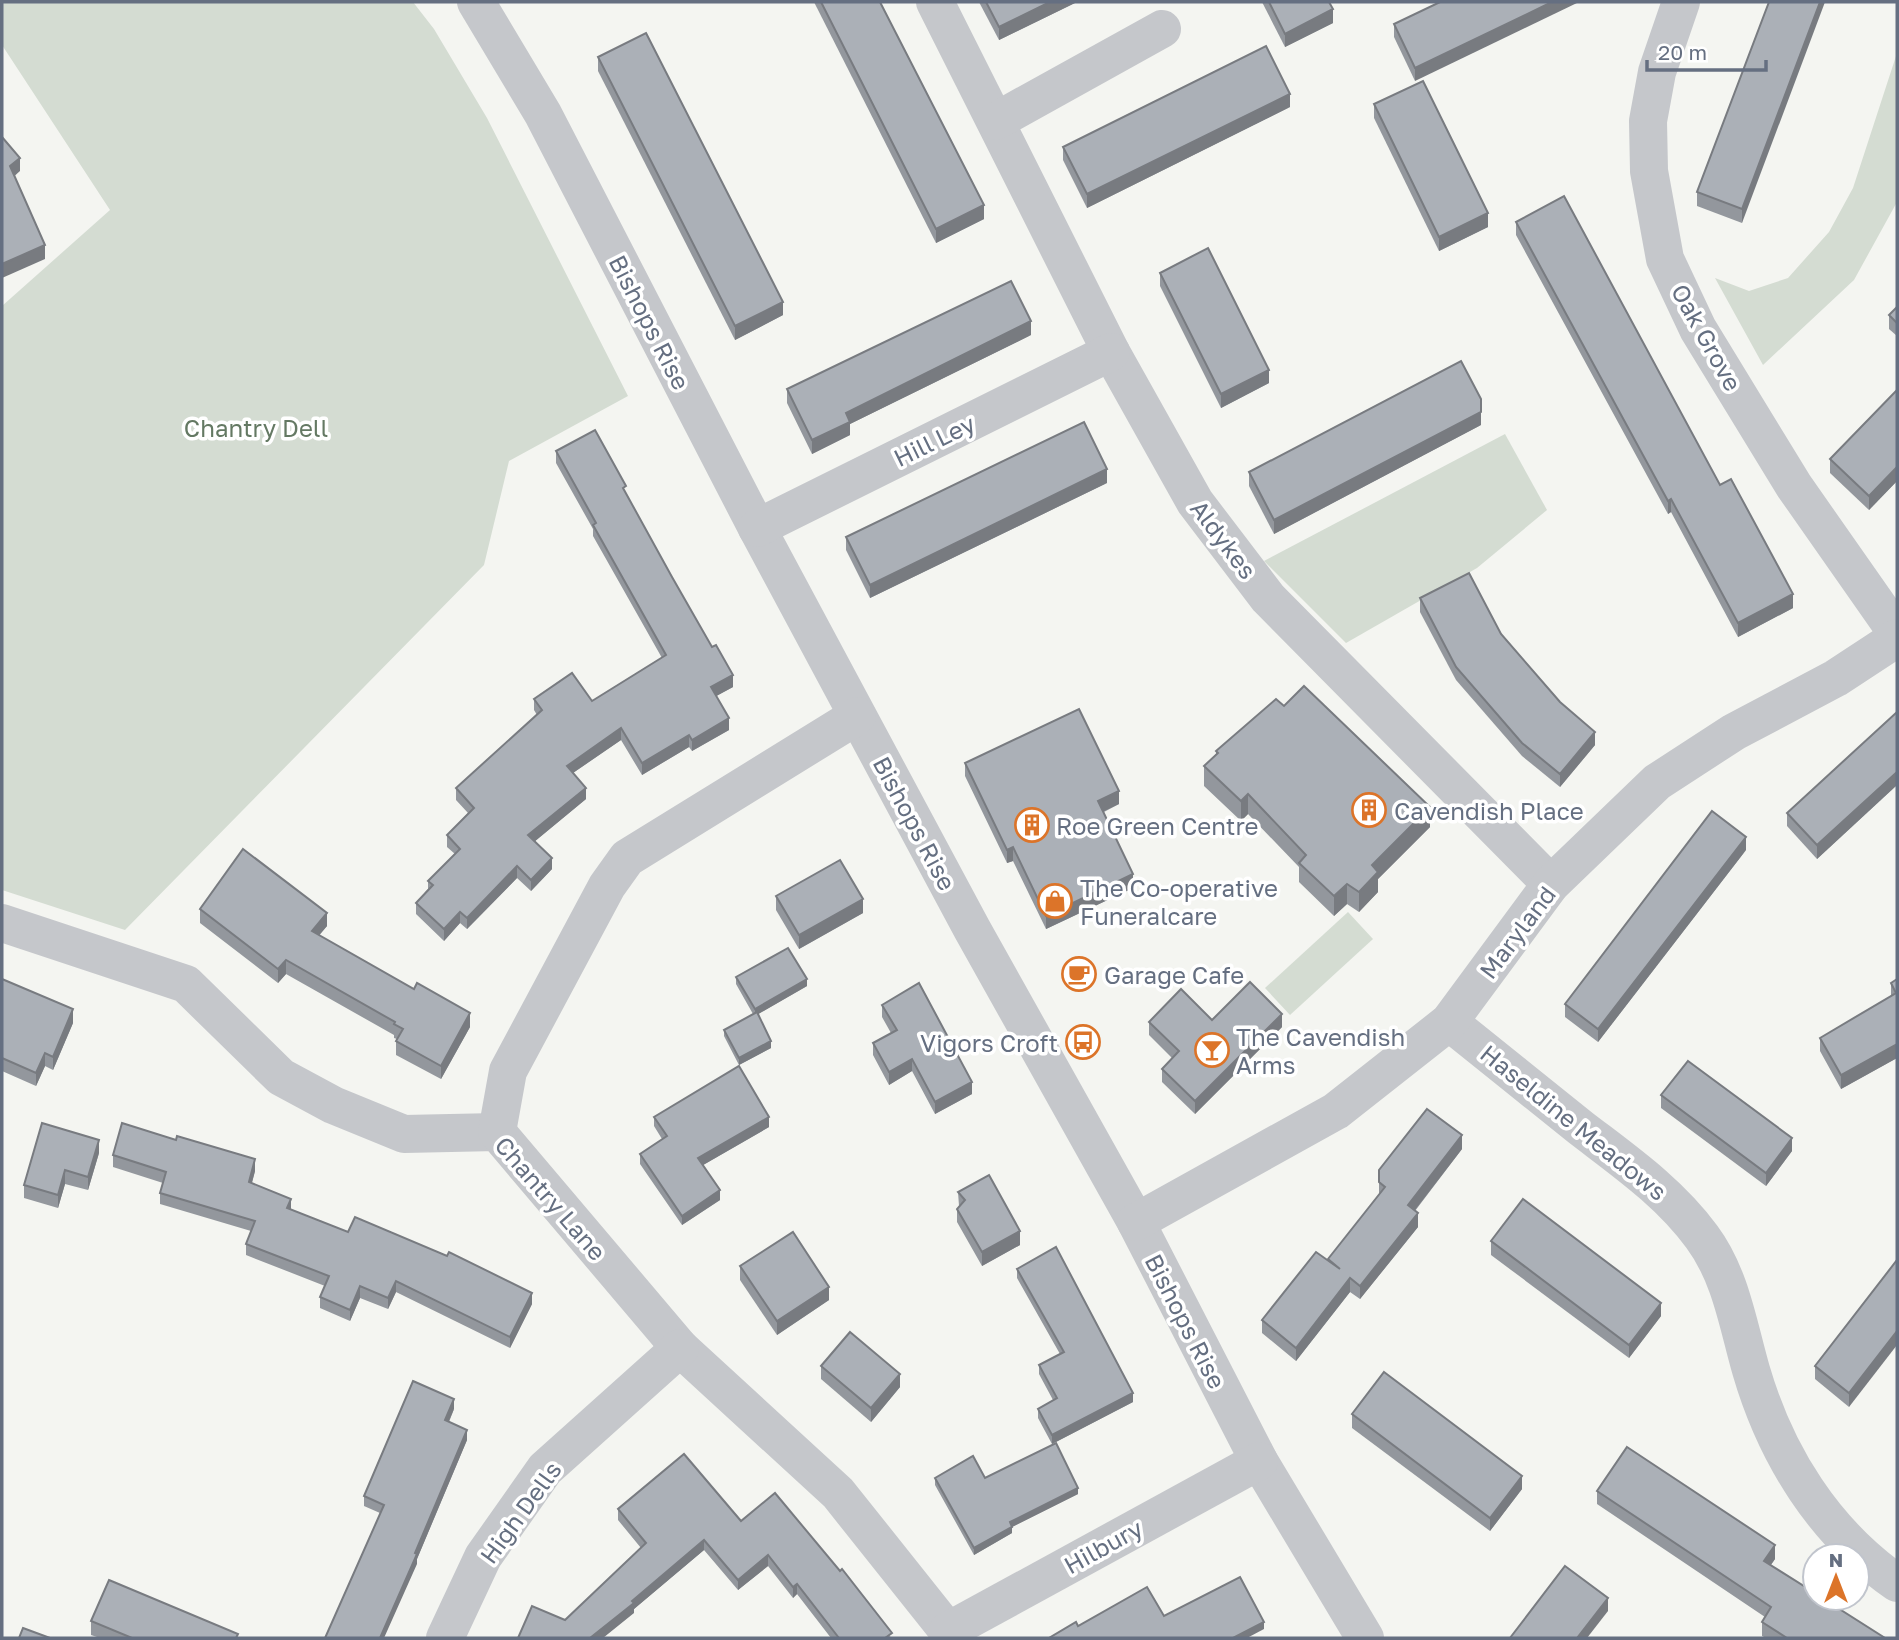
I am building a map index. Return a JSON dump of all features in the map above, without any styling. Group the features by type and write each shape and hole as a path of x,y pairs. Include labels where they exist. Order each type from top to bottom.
{"street":[{"name":"Bishops Rise","path":"476,2 543,114 757,528 972,929 1136,1222 1259,1461 1365,1638"},
{"name":"Aldykes","path":"934,2 1111,352 1195,502 1268,598 1551,884"},
{"name":"Oak Grove","path":"1681,2 1657,72 1648,121 1649,171 1665,259 1698,329 1787,475 1897,636"},
{"path":"996,121 1162,29"},
{"name":"Hill Ley","path":"757,528 1111,352"},
{"name":"Maryland","path":"1136,1222 1336,1111 1449,1022 1551,884 1657,782 1734,732 1836,678 1897,636"},
{"path":"496,1132 508,1072 607,886 627,858 858,716"},
{"name":"Chantry Lane","path":"2,923 186,984 281,1077 333,1105 404,1134 496,1132 680,1348 838,1493 950,1634"},
{"name":"Haseldine Meadows","path":"1449,1022 1665,1194 1703,1238 1727,1280 1752,1373 1774,1438 1804,1488 1832,1526 1897,1583"},
{"name":"High Dells","path":"445,1638 483,1557 545,1469 680,1348"},
{"name":"Hilbury","path":"950,1634 1259,1461"}],"green space":[{"name":"Chantry Dell","path":"2,2 413,2 434,29 487,118 628,396 509,461 484,565 125,930 2,890 2,306 110,210 2,45"},
{"path":"1897,53 1897,202 1854,280 1763,365 1715,278 1749,291 1788,278 1829,232 1853,188"},
{"path":"1505,434 1547,510 1477,568 1346,643 1264,561"},
{"path":"1348,912 1373,939 1290,1015 1265,988"}],"building":[{"path":"821,2 880,2 984,205 936,229"},
{"path":"986,2 1050,2 999,27"},
{"path":"1269,2 1329,2 1333,9 1285,34"},
{"path":"1440,2 1552,2 1415,68 1394,24"},
{"path":"1769,2 1820,2 1742,209 1697,192"},
{"path":"646,33 783,302 735,326 598,57"},
{"path":"1266,46 1290,94 1087,194 1063,147"},
{"path":"1423,81 1488,213 1439,237 1374,104"},
{"path":"2,137 20,158 10,166 45,245 2,264"},
{"path":"1564,196 1720,485 1731,479 1793,594 1738,623 1671,499 1668,501 1516,222"},
{"path":"1208,248 1269,370 1221,394 1160,273"},
{"path":"1011,281 1031,321 846,413 850,422 812,440 787,389"},
{"path":"1897,307 1897,323 1889,315"},
{"path":"1461,361 1481,399 1481,412 1274,520 1249,472"},
{"path":"1897,390 1897,467 1869,496 1830,459"},
{"path":"1084,422 1107,469 870,585 846,537"},
{"path":"595,430 626,486 623,488 672,577 712,647 716,645 733,675 711,687 729,718 692,740 689,735 642,763 621,728 567,766 586,788 528,835 552,858 531,880 517,866 467,918 460,912 444,929 416,903 433,885 428,881 460,849 447,835 474,808 456,788 542,710 534,699 572,673 592,701 666,655 593,525 596,523 556,451"},
{"path":"1469,573 1501,634 1560,702 1595,732 1560,774 1522,743 1456,667 1420,598"},
{"name":"Cavendish Place","path":"1304,686 1430,807 1372,865 1378,872 1359,892 1347,884 1334,896 1299,863 1306,855 1248,794 1241,801 1204,766 1218,753 1216,751 1276,699 1284,706"},
{"name":"Roe Green Centre","path":"1079,709 1119,791 1098,801 1133,874 1046,916 1013,847 1007,850 965,763"},
{"path":"1897,712 1897,772 1817,845 1787,813"},
{"path":"1712,811 1746,837 1598,1029 1565,1004"},
{"path":"243,849 327,913 312,931 414,989 417,983 470,1013 441,1066 396,1041 403,1029 394,1024 395,1022 286,960 278,969 200,909"},
{"path":"840,860 863,899 799,935 776,896"},
{"path":"788,948 807,979 755,1009 736,977"},
{"path":"2,979 73,1009 53,1057 45,1053 36,1073 2,1058"},
{"path":"1897,979 1897,1044 1841,1075 1820,1038 1896,993 1891,983"},
{"name":"The Cavendish Arms","path":"1250,982 1282,1014 1195,1101 1162,1069 1179,1051 1149,1022 1181,989 1212,1020"},
{"path":"919,983 972,1082 935,1102 912,1059 889,1072 873,1043 897,1030 882,1005"},
{"path":"757,1012 771,1041 739,1058 724,1030"},
{"path":"1688,1061 1792,1138 1766,1173 1661,1095"},
{"path":"739,1066 769,1117 698,1158 720,1190 682,1216 640,1154 667,1136 654,1117"},
{"path":"1427,1109 1462,1135 1408,1205 1418,1213 1360,1286 1350,1278 1296,1348 1262,1320 1316,1252 1340,1269 1328,1259 1385,1187 1379,1182 1379,1170"},
{"path":"42,1123 99,1140 88,1177 65,1170 58,1195 24,1185"},
{"path":"122,1123 176,1140 177,1136 255,1159 249,1182 291,1199 287,1208 348,1232 355,1217 447,1256 449,1252 532,1293 510,1337 396,1281 388,1298 360,1286 350,1310 320,1297 329,1276 246,1244 255,1221 160,1193 166,1172 113,1155"},
{"path":"989,1175 1020,1231 982,1252 957,1209 965,1200 958,1192"},
{"path":"1523,1199 1661,1303 1629,1345 1491,1241"},
{"path":"793,1232 829,1287 777,1321 740,1266"},
{"path":"1056,1247 1133,1393 1052,1435 1038,1409 1057,1398 1039,1365 1064,1352 1017,1269"},
{"path":"1897,1260 1897,1331 1849,1393 1815,1366"},
{"path":"850,1332 900,1374 871,1408 821,1366"},
{"path":"1384,1372 1522,1476 1490,1518 1352,1414"},
{"path":"413,1381 454,1399 445,1420 467,1430 380,1638 325,1638 384,1505 364,1496"},
{"path":"1056,1443 1078,1488 1010,1522 1012,1527 974,1548 935,1478 973,1456 985,1478"},
{"path":"1627,1447 1775,1545 1764,1561 1801,1584 1801,1612 1844,1612 1885,1638 1787,1638 1762,1622 1771,1607 1597,1491"},
{"path":"684,1454 741,1521 775,1493 840,1571 842,1569 892,1633 885,1638 839,1638 797,1584 793,1587 768,1555 738,1580 704,1540 632,1601 634,1603 590,1638 518,1638 532,1606 565,1620 646,1543 618,1509"},
{"path":"1565,1566 1608,1598 1577,1638 1510,1638"},
{"path":"1240,1577 1264,1622 1233,1638 1049,1638 1076,1622 1078,1626 1147,1587 1164,1616"},
{"path":"109,1580 238,1634 236,1638 132,1638 91,1621"},
{"path":"23,1628 50,1638 19,1638"}],"place":[{"name":"Cavendish Place","path":"1369,810"},
{"name":"Roe Green Centre","path":"1032,825"},
{"name":"The Co-operative Funeralcare","path":"1055,901"},
{"name":"Garage Cafe","path":"1079,974"},
{"name":"Vigors Croft","path":"1083,1042"},
{"name":"The Cavendish Arms","path":"1212,1050"}]}
